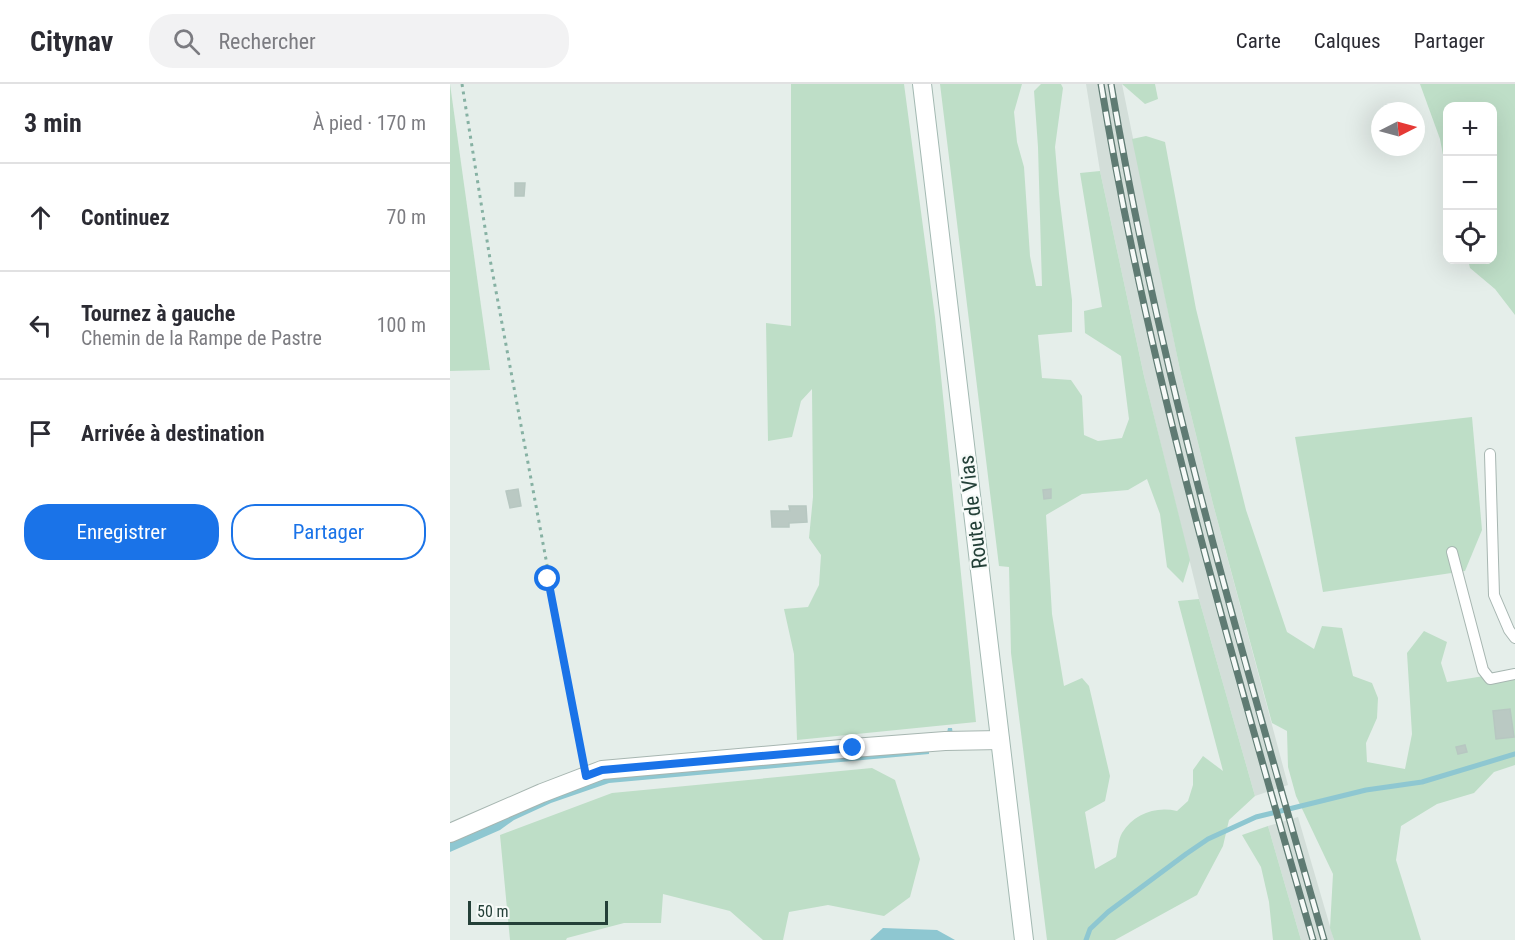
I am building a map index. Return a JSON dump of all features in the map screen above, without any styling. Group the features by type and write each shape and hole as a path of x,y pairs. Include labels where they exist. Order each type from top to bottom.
{"main road":[{"name":"Route de Vias","path":"922,84 1024,940"},
{"path":"450,833 602,770 933,742 1000,740"}],"lane":[{"path":"1490,454 1494,596 1515,638"},
{"path":"1452,552 1483,670 1490,679 1515,674"}],"path":[{"path":"462,84 490,259 586,776"}],"shaded area":[{"path":"1086,84 1122,84 1180,370 1213,504 1288,785 1255,796 1199,599 1144,376 1100,171"},
{"path":"1298,817 1334,940 1301,940 1268,826"}],"green space":[{"path":"450,84 490,370 450,371"},
{"path":"791,84 904,84 935,317 976,722 797,740 794,654 784,609 808,607 819,585 821,555 809,538 813,497 812,389 801,401 792,437 768,441 766,323 791,326"},
{"path":"940,84 1022,84 1014,112 1017,142 1024,167 1030,256 1036,286 1042,286 1034,91 1041,84 1061,84 1063,88 1055,147 1072,300 1072,332 1038,335 1042,378 1071,380 1082,396 1084,435 1098,441 1122,438 1129,419 1121,356 1085,333 1084,311 1102,307 1080,173 1100,171 1144,376 1190,560 1183,583 1167,567 1160,514 1147,479 1128,490 1082,494 1046,515 1052,614 1064,686 1082,678 1089,686 1110,776 1105,801 1085,812 1095,869 1116,857 1121,836 1127,826 1139,816 1153,811 1177,811 1188,801 1193,785 1193,770 1203,756 1223,771 1178,601 1199,599 1255,796 1229,820 1223,846 1197,895 1115,940 1047,940 1011,653 1009,567 999,566"},
{"path":"1122,84 1155,84 1158,99 1145,104"},
{"path":"1420,84 1515,84 1515,315 1495,289 1470,268 1469,264 1497,264 1497,102 1443,102 1443,155 1440,139"},
{"path":"1146,136 1165,142 1196,309 1246,510 1287,632 1314,649 1322,626 1342,628 1353,676 1372,683 1378,698 1377,718 1366,743 1367,762 1405,769 1412,734 1407,653 1424,631 1447,642 1441,663 1447,682 1515,671 1515,765 1494,772 1474,793 1437,804 1401,826 1396,860 1421,940 1334,940 1330,928 1333,874 1296,796 1288,767 1287,731 1272,723 1213,504 1180,370 1132,139"},
{"path":"1472,417 1482,530 1465,571 1323,592 1295,437"},
{"path":"872,768 895,780 920,859 910,897 884,916 828,905 789,912 783,940 763,940 730,911 663,894 661,923 624,923 566,940 510,940 500,835 612,793"},
{"path":"1268,826 1301,940 1273,940 1269,902 1261,867 1242,835"}],"water":[{"path":"948,728 952,728 955,749 950,750 950,745 929,747 929,754 609,783 551,803 514,820 500,830 450,852 450,836 567,784 947,733"},
{"path":"883,928 937,930 955,940 870,940"}],"building":[{"path":"515,183 525,183 524,196 515,196"},
{"path":"518,489 521,506 510,508 506,491"},
{"path":"1051,489 1051,498 1044,499 1043,490"},
{"path":"789,506 806,506 807,522 789,523 789,527 772,527 771,511 790,511"},
{"path":"1510,709 1514,737 1496,739 1493,711"},
{"path":"1465,745 1467,752 1458,754 1456,747"}],"waterway":[{"path":"1086,940 1090,929 1108,912 1186,854 1208,839 1256,817 1366,790 1422,782 1515,754"}],"railway":[{"path":"1101,84 1143,300 1168,408 1252,728 1313,940"},
{"path":"1111,84 1131,192 1179,408 1263,728 1324,940"}],"route":[{"path":"548,579 586,776 602,770 853,748"}]}
